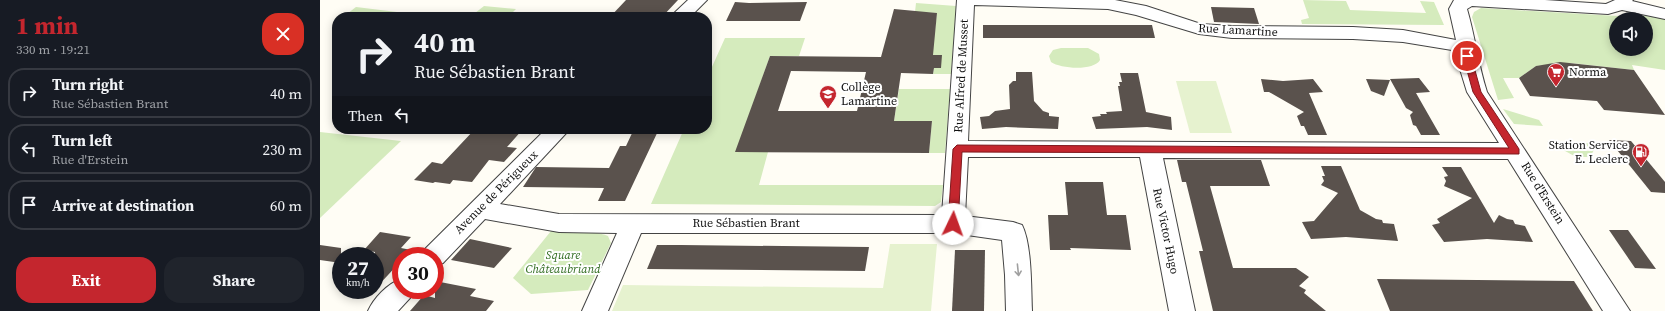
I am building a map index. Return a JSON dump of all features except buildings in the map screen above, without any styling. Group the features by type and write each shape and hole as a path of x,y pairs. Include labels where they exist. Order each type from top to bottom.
{"street":[{"path":"685,12 698,0"},
{"name":"Rue Lamartine","path":"966,0 1067,1 1124,6 1180,24 1206,30 1403,36 1465,47"},
{"name":"Rue Alfred de Musset","path":"953,224 966,0"},
{"path":"1648,0 1665,13"},
{"name":"Rue d'Erstein","path":"1617,311 1477,92 1465,47 1464,30 1458,9 1464,2 1480,1 1608,9 1624,1"},
{"path":"1624,1 1665,13"},
{"name":"Avenue de Périgueux","path":"443,247 554,134"},
{"path":"957,149 1516,152"},
{"name":"Rue Victor Hugo","path":"1150,150 1182,311"},
{"name":"Rue Sébastien Brant","path":"479,209 560,223 953,224 1013,232 1018,275 1019,311"},
{"path":"595,311 633,223"},
{"path":"381,311 392,299"}],"green space":[{"path":"1303,0 1346,1 1350,10 1426,13 1420,1 1434,2 1444,25 1302,24 1301,20 1309,18"},
{"path":"916,3 956,6 951,74 933,74 934,68 912,55 935,31 937,13 915,12"},
{"path":"484,6 516,9 513,12 476,12"},
{"path":"356,7 397,12 350,12"},
{"path":"1481,8 1609,15 1609,56 1653,56 1653,17 1665,19 1665,70 1632,65 1634,70 1571,63 1536,66 1519,78 1503,78 1514,98 1498,100 1472,17 1474,12"},
{"path":"725,38 805,38 799,56 770,56 736,152 768,152 759,185 943,185 941,202 935,206 651,204 682,134 712,134 712,67"},
{"path":"1061,48 1088,48 1099,54 1100,60 1097,64 1077,68 1062,66 1051,62 1049,56 1053,50"},
{"path":"1176,81 1216,81 1232,133 1190,133"},
{"path":"899,89 950,89 945,153 929,153 932,121 894,121"},
{"path":"1503,109 1539,120 1543,126 1514,124"},
{"path":"320,132 401,141 320,218"},
{"path":"1547,141 1565,142 1571,150 1591,151 1585,143 1598,143 1590,157 1576,157"},
{"name":"Square Châteaubriand","path":"551,231 588,232 608,236 611,243 588,290 531,294 513,278"},
{"path":"890,244 937,244 931,311 612,311 623,285 883,288"}],"place":[{"name":"Norma","path":"1556,87"},
{"name":"Collège Lamartine","path":"828,109"},
{"name":"Station Service E. Leclerc","path":"1641,167"}],"route":[{"path":"953,224 957,149 1516,152 1477,92 1467,56"}]}
